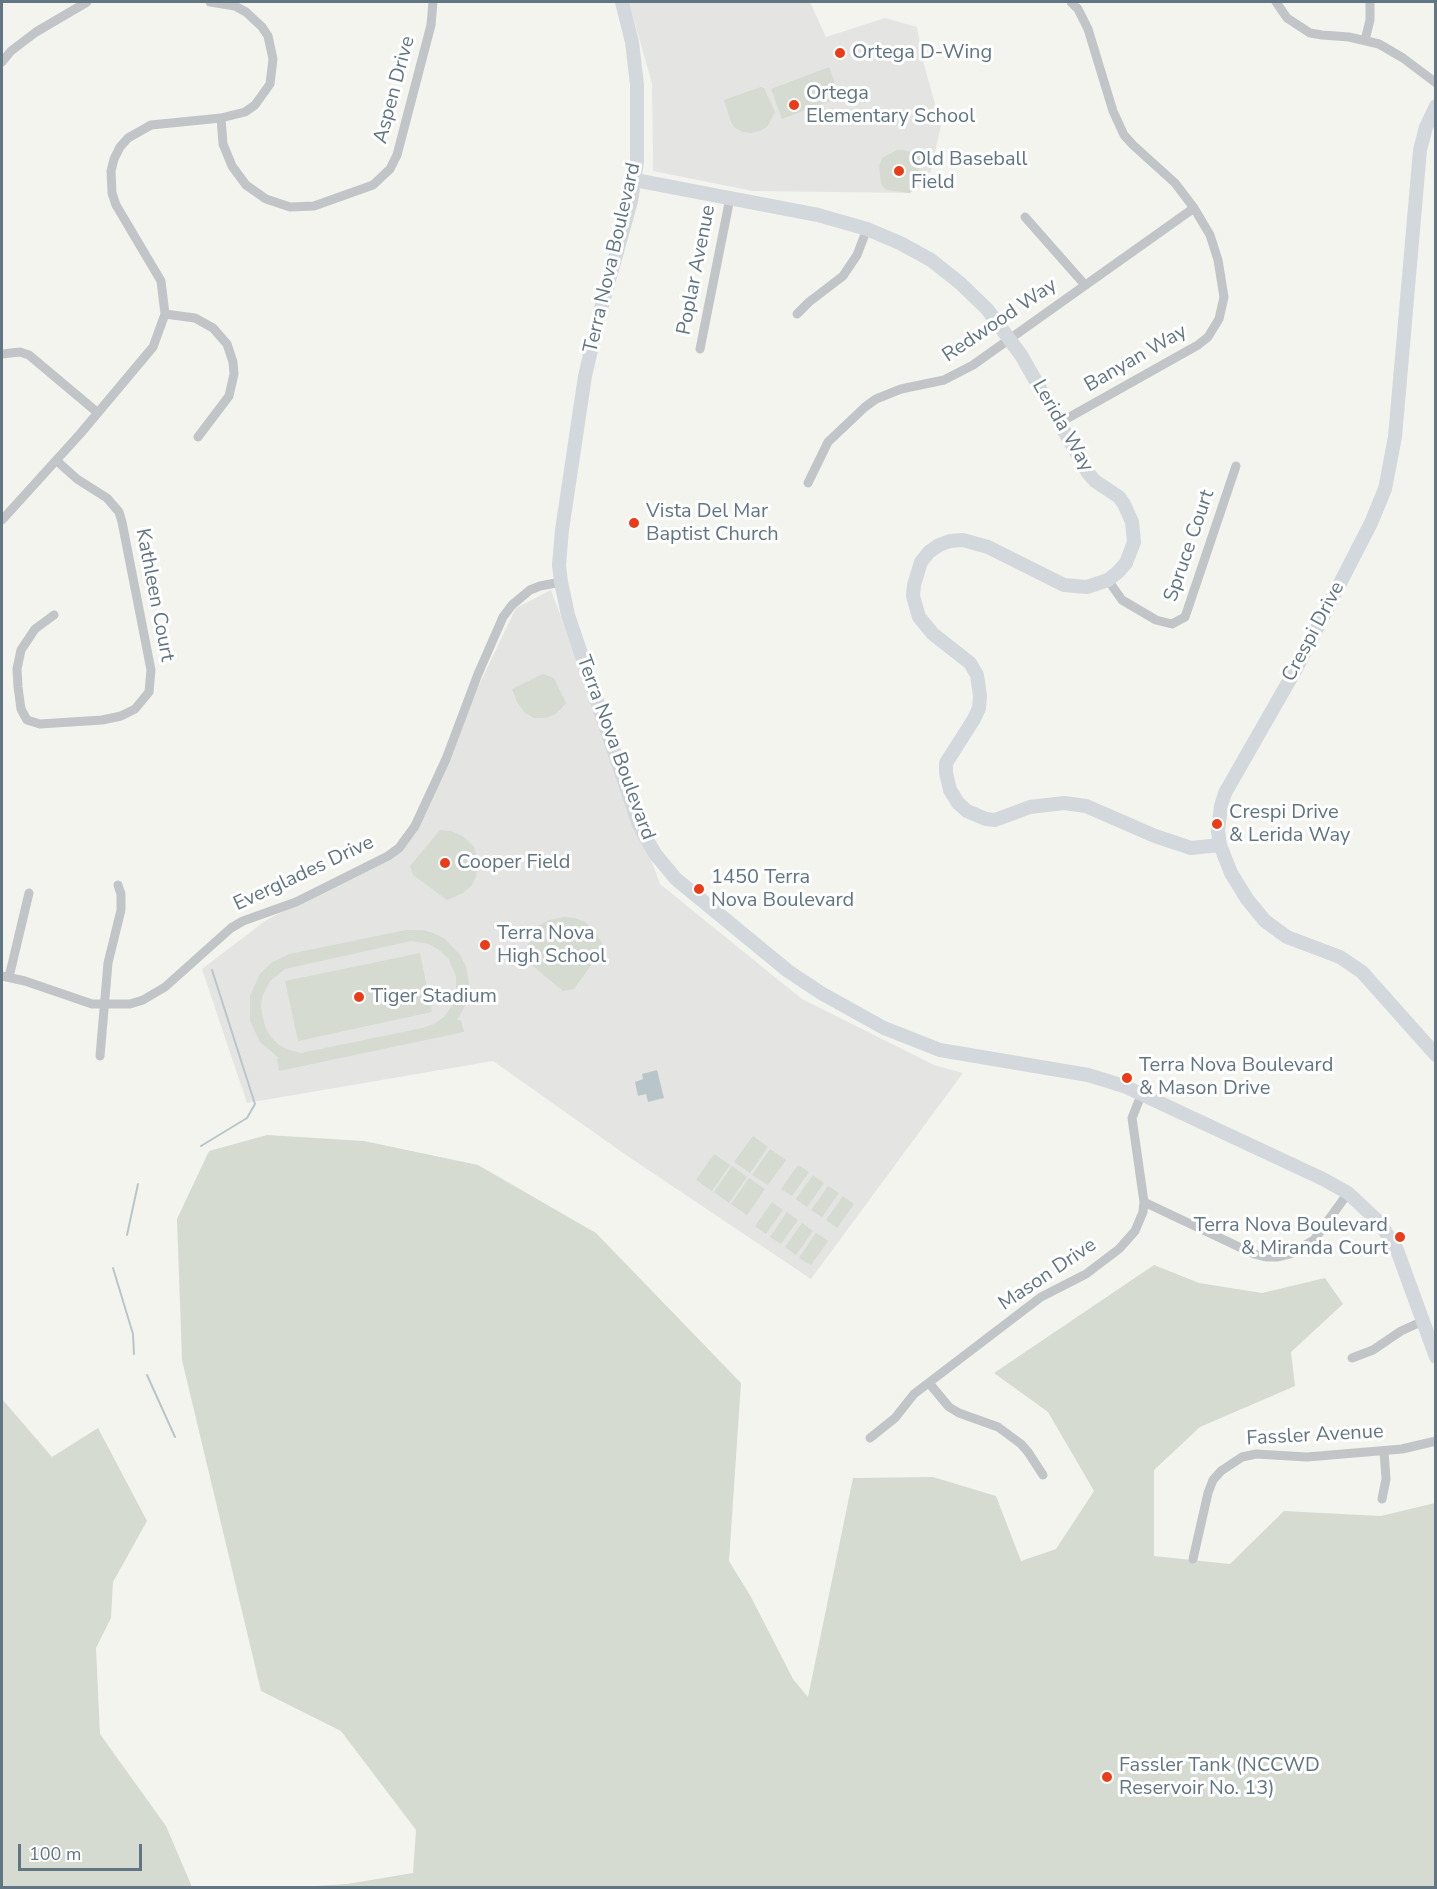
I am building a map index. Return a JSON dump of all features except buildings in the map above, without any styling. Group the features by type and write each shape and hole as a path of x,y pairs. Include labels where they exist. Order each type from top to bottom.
{"street":[{"path":"2,62 30,37 87,2"},
{"path":"2,520 57,461 153,346 165,314 161,281 116,205 112,194 111,171 114,159 128,138 151,125 220,118 245,112 264,95 270,84 273,59 268,36 254,19 235,6 210,2"},
{"name":"Aspen Drive","path":"220,118 223,144 232,166 246,185 266,199 290,207 314,206 373,185 390,169 397,155 430,25 433,2"},
{"name":"Terra Nova Boulevard","path":"622,2 632,42 637,85 638,143 635,180 585,376 559,565 573,631 639,825 656,855 689,890 804,982 867,1020 903,1037 940,1050 1088,1075 1142,1093 1348,1192 1375,1218 1392,1242 1436,1357"},
{"name":"Banyan Way","path":"1059,423 1198,345 1213,329 1223,308 1223,285 1210,235 1194,208 1175,183 1133,145 1121,129 1113,111 1088,29 1078,9 1071,2"},
{"path":"1276,2 1287,18 1310,33 1365,39 1390,50 1436,83"},
{"path":"1365,39 1370,20 1370,2"},
{"name":"Crespi Drive","path":"1436,106 1426,127 1420,150 1395,437 1385,489 1371,523 1297,667 1225,793 1219,817 1220,845 1225,860 1255,911 1287,937 1340,957 1362,972 1436,1055"},
{"name":"Lerida Way","path":"635,180 818,215 867,229 914,250 946,271 987,309 1010,339 1088,473 1095,481 1119,497 1129,512 1134,542 1132,552 1126,563 1108,580"},
{"name":"Poplar Avenue","path":"700,349 730,198"},
{"name":"Redwood Way","path":"808,483 828,442 865,406 887,393 930,384 959,373 1194,208"},
{"path":"1025,218 1085,285"},
{"path":"797,314 843,276 857,255 867,229"},
{"path":"165,314 195,318 213,328 227,344 234,364 229,396 198,437"},
{"path":"2,354 20,352 29,355 98,413"},
{"name":"Kathleen Court","path":"54,615 35,629 21,650 17,669 18,687 21,710 27,720 40,724 102,720 122,716 135,709 149,692 152,670 122,522 118,512 106,498 77,479 57,461"},
{"name":"Spruce Court","path":"1108,580 1122,600 1156,620 1172,624 1185,617 1236,466"},
{"path":"1108,580 1087,587 1064,585 988,547 963,540 939,545 921,562 914,585 915,607 919,617 933,634 970,663 977,675 980,696 979,708 974,719 946,763 950,790 961,805 986,819 995,820 1030,807 1064,803 1086,806 1155,836 1191,848 1220,845"},
{"name":"Everglades Drive","path":"5,976 81,1000 104,1005 130,1004 165,987 231,928 243,921 296,902 375,863 399,848 415,826 442,768 478,674 503,617 512,605 530,590 561,582"},
{"path":"100,1056 110,950 121,910 118,885"},
{"path":"5,976 29,893"},
{"name":"Mason Drive","path":"870,1438 887,1426 908,1401 929,1383 1041,1297 1076,1280 1119,1249 1135,1231 1144,1202 1131,1126 1133,1111 1142,1093"},
{"path":"1144,1202 1254,1254 1278,1257 1290,1254 1314,1240 1348,1192"},
{"path":"1352,1358 1373,1350 1401,1331 1423,1321"},
{"path":"929,1383 949,1407 998,1427 1021,1444 1043,1475"},
{"name":"Fassler Avenue","path":"1193,1559 1211,1487 1221,1471 1231,1462 1256,1454 1307,1457 1384,1451 1436,1441"},
{"path":"1382,1499 1386,1479 1384,1451"}],"shaded area":[{"name":"Ortega Elementary School","path":"629,2 810,2 826,37 885,18 917,27 923,61 941,125 931,171 910,193 753,191 653,171 652,84"},
{"path":"829,67 840,97 782,119 771,89"},
{"path":"761,87 764,88 775,112 767,127 751,133 735,128 724,100"},
{"name":"Old Baseball Field","path":"897,150 920,156 918,187 910,193 886,190 881,184 879,166 882,158"},
{"name":"Terra Nova High School","path":"551,590 660,884 802,999 934,1065 963,1073 811,1279 626,1155 493,1061 247,1103 202,969 265,921 401,847 516,608"},
{"path":"543,674 554,678 566,703 556,714 546,718 534,718 525,713 512,689"},
{"name":"Cooper Field","path":"440,830 451,831 464,837 474,847 478,860 476,877 472,885 463,893 447,900 413,875 410,866"},
{"path":"564,917 585,922 595,931 604,947 574,989 563,991 527,961 528,945 538,926 549,920"},
{"path":"406,930 433,933 444,938 460,955 466,966 469,984 465,1006 457,1020 461,1020 464,1032 279,1071 277,1059 279,1058 260,1042 250,1021 250,996 260,974 271,963 289,954","holes":["411,941 429,944 448,958 456,976 456,996 451,1007 444,1017 434,1024 301,1053 279,1045 265,1027 261,1007 262,997 270,981 285,969"]},
{"name":"Tiger Stadium","path":"420,953 432,1012 298,1041 285,981"},
{"path":"657,1070 664,1098 648,1102 646,1094 638,1096 635,1082 643,1079 642,1074"},
{"path":"267,1135 364,1141 478,1165 596,1233 741,1383 729,1561 751,1597 793,1679 808,1697 853,1478 933,1477 996,1496 1021,1561 1056,1549 1094,1491 1048,1412 994,1373 1154,1265 1199,1283 1262,1293 1325,1278 1343,1304 1291,1352 1295,1386 1200,1427 1154,1470 1154,1556 1230,1564 1284,1511 1381,1516 1435,1503 1435,1887 301,1887 347,1884 413,1873 416,1830 341,1731 261,1691 182,1360 177,1219 209,1151"},
{"path":"753,1136 768,1147 750,1173 734,1162"},
{"path":"770,1149 786,1160 768,1185 752,1175"},
{"path":"714,1154 730,1165 712,1191 696,1180"},
{"path":"798,1165 809,1172 792,1196 781,1189"},
{"path":"732,1166 747,1177 729,1203 714,1192"},
{"path":"813,1175 824,1183 807,1207 796,1199"},
{"path":"749,1178 765,1189 747,1215 731,1204"},
{"path":"828,1186 839,1193 822,1217 811,1210"},
{"path":"843,1196 854,1204 837,1228 826,1220"},
{"path":"772,1202 783,1210 766,1234 755,1226"},
{"path":"787,1212 798,1220 781,1244 770,1237"},
{"path":"802,1223 813,1231 796,1255 785,1247"},
{"path":"816,1233 828,1241 811,1265 799,1258"},
{"path":"2,1399 52,1457 98,1428 147,1521 113,1582 111,1618 96,1648 100,1734 166,1826 192,1887 2,1887"}],"waterway":[{"path":"201,1146 247,1118 255,1104 212,970"},
{"path":"127,1235 138,1184"},
{"path":"113,1268 133,1334 134,1354"},
{"path":"147,1375 175,1437"}],"place":[{"name":"Ortega D-Wing","path":"840,53"},
{"name":"Ortega Elementary School","path":"794,105"},
{"name":"Old Baseball Field","path":"899,171"},
{"name":"Vista Del Mar Baptist Church","path":"634,523"},
{"name":"Crespi Drive & Lerida Way","path":"1217,824"},
{"name":"Cooper Field","path":"445,863"},
{"name":"1450 Terra Nova Boulevard","path":"699,889"},
{"name":"Terra Nova High School","path":"485,945"},
{"name":"Tiger Stadium","path":"359,997"},
{"name":"Terra Nova Boulevard & Mason Drive","path":"1127,1078"},
{"name":"Terra Nova Boulevard & Miranda Court","path":"1400,1237"},
{"name":"Fassler Tank (NCCWD Reservoir No. 13)","path":"1107,1777"}]}
